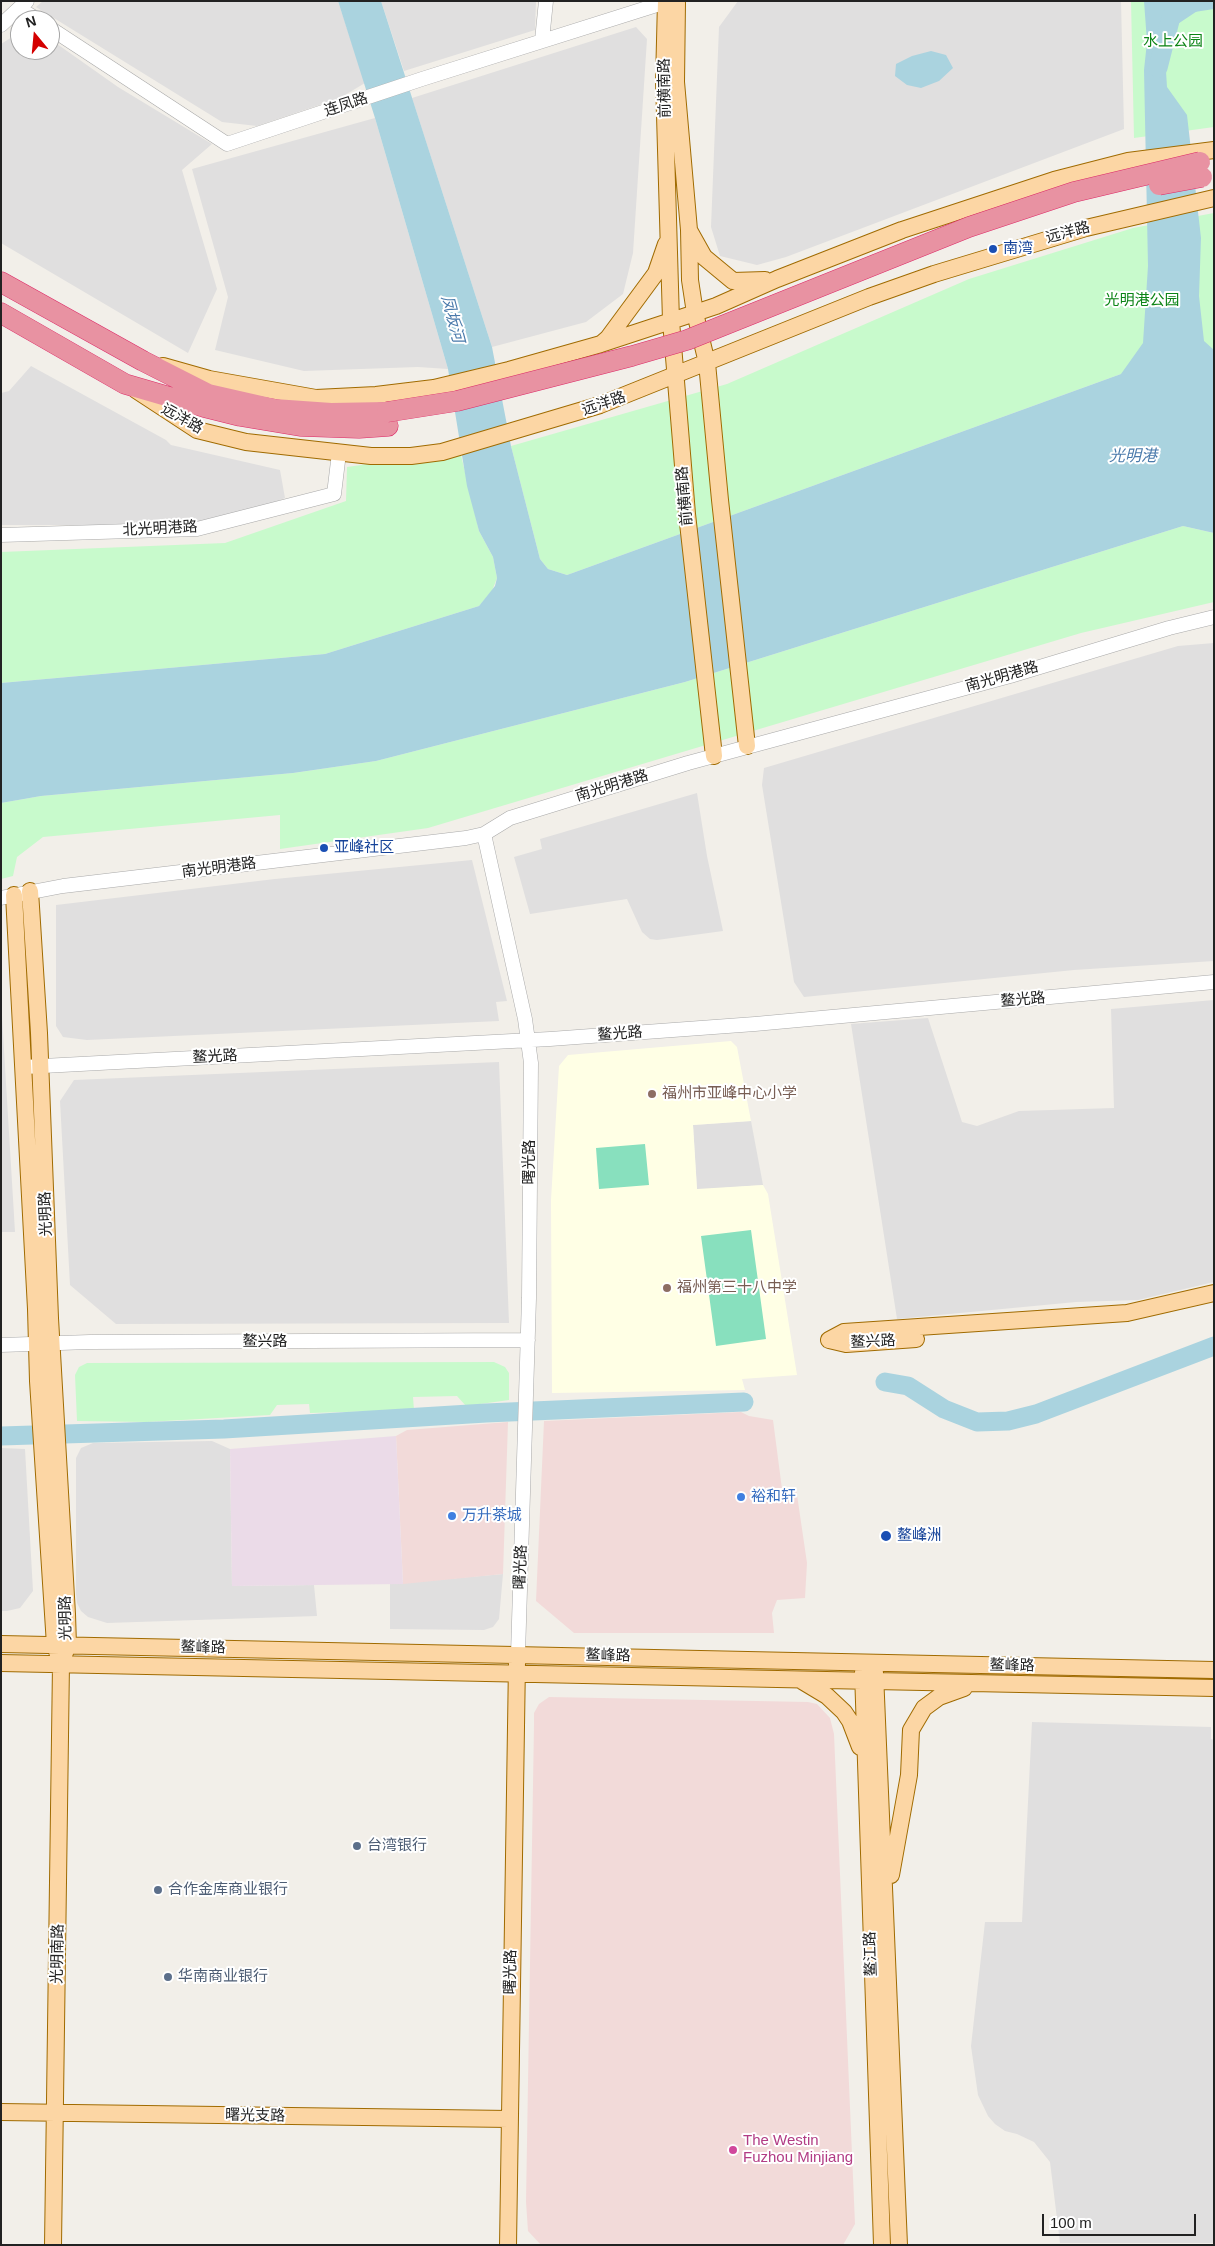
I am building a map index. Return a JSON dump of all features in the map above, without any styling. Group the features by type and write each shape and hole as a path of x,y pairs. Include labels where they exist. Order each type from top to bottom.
{"highway":[{"path":"126,384 204,407 271,422 330,427 388,419 632,356 686,340 978,223 1074,192 1207,162"},
{"path":"1,282 143,361 208,394 242,403 308,412 388,419"},
{"name":"远洋路","path":"1,313 126,384"}],"main road":[{"name":"前横南路","path":"666,1 664,81 671,321 686,514 714,756"},
{"name":"前横南路","path":"677,1 676,82 689,230 690,280 695,313 707,363 747,746"},
{"path":"143,361 186,371 209,379 316,398 376,395 434,388 509,370 601,344 695,313 902,230 969,206 1054,180 1128,161 1207,162"},
{"name":"远洋路","path":"126,384 197,430 246,442 339,453 394,457 426,455 456,449 600,406 869,297 934,274 1025,245 1136,215 1208,199"},
{"name":"前横南路","path":"689,230 704,257 733,282 777,279"},
{"name":"前横南路","path":"601,344 608,338 656,273 669,234"},
{"name":"光明路","path":"15,895 32,1066 61,1664"},
{"name":"鳌兴路","path":"1214,1293 1127,1313 844,1332 829,1340 846,1344 1130,1323 1214,1303"},
{"name":"鳌峰路","path":"1,1644 1214,1670"},
{"name":"曙光路","path":"508,2245 518,1654"},
{"name":"鳌峰路","path":"1,1663 1214,1688"},
{"name":"鳌江路","path":"868,1663 886,1902 899,2245"},
{"name":"光明南路","path":"53,2245 61,1664"},
{"path":"800,1680 827,1696 844,1712 850,1722 864,1759"},
{"name":"鳌江路","path":"869,1682 864,1759 882,2245"},
{"path":"886,1902 909,1775 911,1730 924,1708 939,1697 976,1684"},
{"name":"曙光支路","path":"1,2112 509,2120"}],"street":[{"path":"542,40 546,1"},
{"name":"连凤路","path":"60,35 227,144 666,1"},
{"path":"1,25 24,5"},
{"name":"北光明港路","path":"1,535 197,529 334,494 339,453"},
{"name":"南光明港路","path":"15,895 90,882 466,838 484,834 510,818 747,746 1010,676 1169,628 1214,617"},
{"name":"曙光路","path":"484,834 529,1041 531,1064 528,1340 518,1654"},
{"name":"鳌光路","path":"32,1066 529,1041 764,1023 1214,982"},
{"name":"鳌兴路","path":"1,1345 528,1340"}],"shaded area":[{"path":"43,1 338,1 365,83 340,98 257,126 222,122 60,22 60,10 41,10 36,7"},
{"path":"381,1 536,1 535,30 404,71"},
{"path":"738,1 1121,1 1124,129 786,257 757,265 720,256 711,227 719,27"},
{"path":"636,27 647,39 633,253 623,294 586,322 492,347 412,98"},
{"path":"10,38 10,60 60,60 60,46 118,87 212,144 182,170 217,289 188,353 1,243 1,44"},
{"path":"375,118 448,369 418,367 304,371 215,350 228,297 192,169"},
{"path":"31,366 166,440 171,445 280,470 285,498 244,515 201,525 1,525 1,393 9,391"},
{"path":"1214,643 1214,961 1074,970 804,997 794,982 762,785 764,768 1178,646"},
{"path":"697,793 707,856 723,931 657,940 650,939 642,932 627,899 530,914 514,857 542,849 540,839"},
{"path":"472,860 507,1001 496,1002 499,1021 87,1040 63,1037 56,1026 56,905 275,879"},
{"path":"1,998 4,1050 15,1232 1,1232"},
{"path":"1214,1000 1214,1282 1138,1300 1076,1302 897,1319 851,1024 928,1018 962,1122 977,1126 1019,1111 1114,1108 1111,1009"},
{"name":"福州第三十八中学","path":"731,1041 737,1047 751,1121 693,1125 697,1189 763,1185 768,1194 797,1375 742,1379 745,1390 552,1393 551,1200 559,1066 568,1055"},
{"path":"499,1062 509,1323 116,1324 70,1285 60,1101 74,1080"},
{"path":"751,1121 763,1185 697,1190 693,1125"},
{"path":"741,1412 749,1416 773,1420 782,1489 796,1488 807,1563 805,1598 777,1600 772,1613 774,1633 574,1633 536,1601 544,1421"},
{"name":"万升茶城","path":"508,1422 503,1574 403,1584 396,1436 407,1430"},
{"path":"396,1436 403,1584 232,1586 230,1449"},
{"path":"212,1441 230,1449 232,1586 314,1585 317,1616 107,1623 88,1617 81,1611 77,1603 76,1594 76,1458 81,1448 93,1443"},
{"path":"1,1448 25,1449 33,1591 20,1608 7,1611 1,1611"},
{"path":"503,1574 499,1619 493,1627 484,1630 390,1629 390,1584"},
{"path":"549,1697 808,1702 817,1704 830,1718 834,1734 855,2224 843,2245 541,2245 528,2231 526,2202 534,1713 539,1704"},
{"path":"1032,1722 1211,1727 1211,1739 1214,1740 1214,2243 1060,2243 1050,2162 1034,2142 1005,2131 995,2124 988,2116 978,2095 971,2046 985,1922 1022,1922"}],"green space":[{"name":"水上公园","path":"1131,1 1214,1 1214,127 1134,138"},
{"name":"光明港公园","path":"1214,213 1214,369 1121,374 567,575 548,569 540,559 511,446 727,384 969,279 1133,228"},
{"path":"460,451 479,531 493,557 497,578 492,591 479,606 325,654 1,683 1,552 225,543 346,501 347,467"},
{"path":"1183,526 1214,533 1214,602 1081,633 428,828 280,849 280,815 43,837 17,857 13,876 1,879 1,803 41,796 293,773 376,761 685,682"},
{"path":"645,1144 649,1185 599,1189 596,1148"},
{"path":"751,1230 766,1339 716,1346 701,1236"},
{"path":"494,1362 505,1367 509,1373 509,1400 466,1406 457,1396 413,1397 414,1410 310,1413 309,1404 277,1405 270,1415 147,1422 77,1421 75,1375 79,1367 87,1363"}],"water":[{"name":"光明港","path":"338,1 381,1 492,347 511,446 540,559 548,569 567,575 1121,374 1143,343 1148,266 1144,70 1147,42 1144,1 1214,1 1214,9 1188,13 1164,40 1167,87 1187,115 1201,238 1199,296 1204,341 1214,350 1214,533 1183,526 685,682 376,761 293,773 41,796 1,803 1,683 325,654 479,606 495,586 497,578 493,557 479,531 467,486 448,369 375,118"},
{"path":"931,51 946,55 953,68 939,81 921,88 907,85 895,76 896,64 912,56"}],"waterway":[{"path":"1158,68 1171,17 1195,1"},
{"path":"885,1382 908,1386 944,1409 977,1422 1008,1421 1036,1414 1214,1346"},
{"path":"1,1436 224,1429 486,1413 744,1402"}],"place":[{"name":"南湾","path":"993,249"},
{"name":"亚峰社区","path":"324,848"},
{"name":"福州市亚峰中心小学","path":"652,1094"},
{"name":"福州第三十八中学","path":"667,1288"},
{"name":"裕和轩","path":"741,1497"},
{"name":"万升茶城","path":"452,1516"},
{"name":"鳌峰洲","path":"886,1536"},
{"name":"台湾银行","path":"357,1846"},
{"name":"合作金库商业银行","path":"158,1890"},
{"name":"华南商业银行","path":"168,1977"},
{"name":"The Westin Fuzhou Minjiang","path":"733,2150"}],"water label":[{"name":"凤坂河","path":"452,319"}]}
